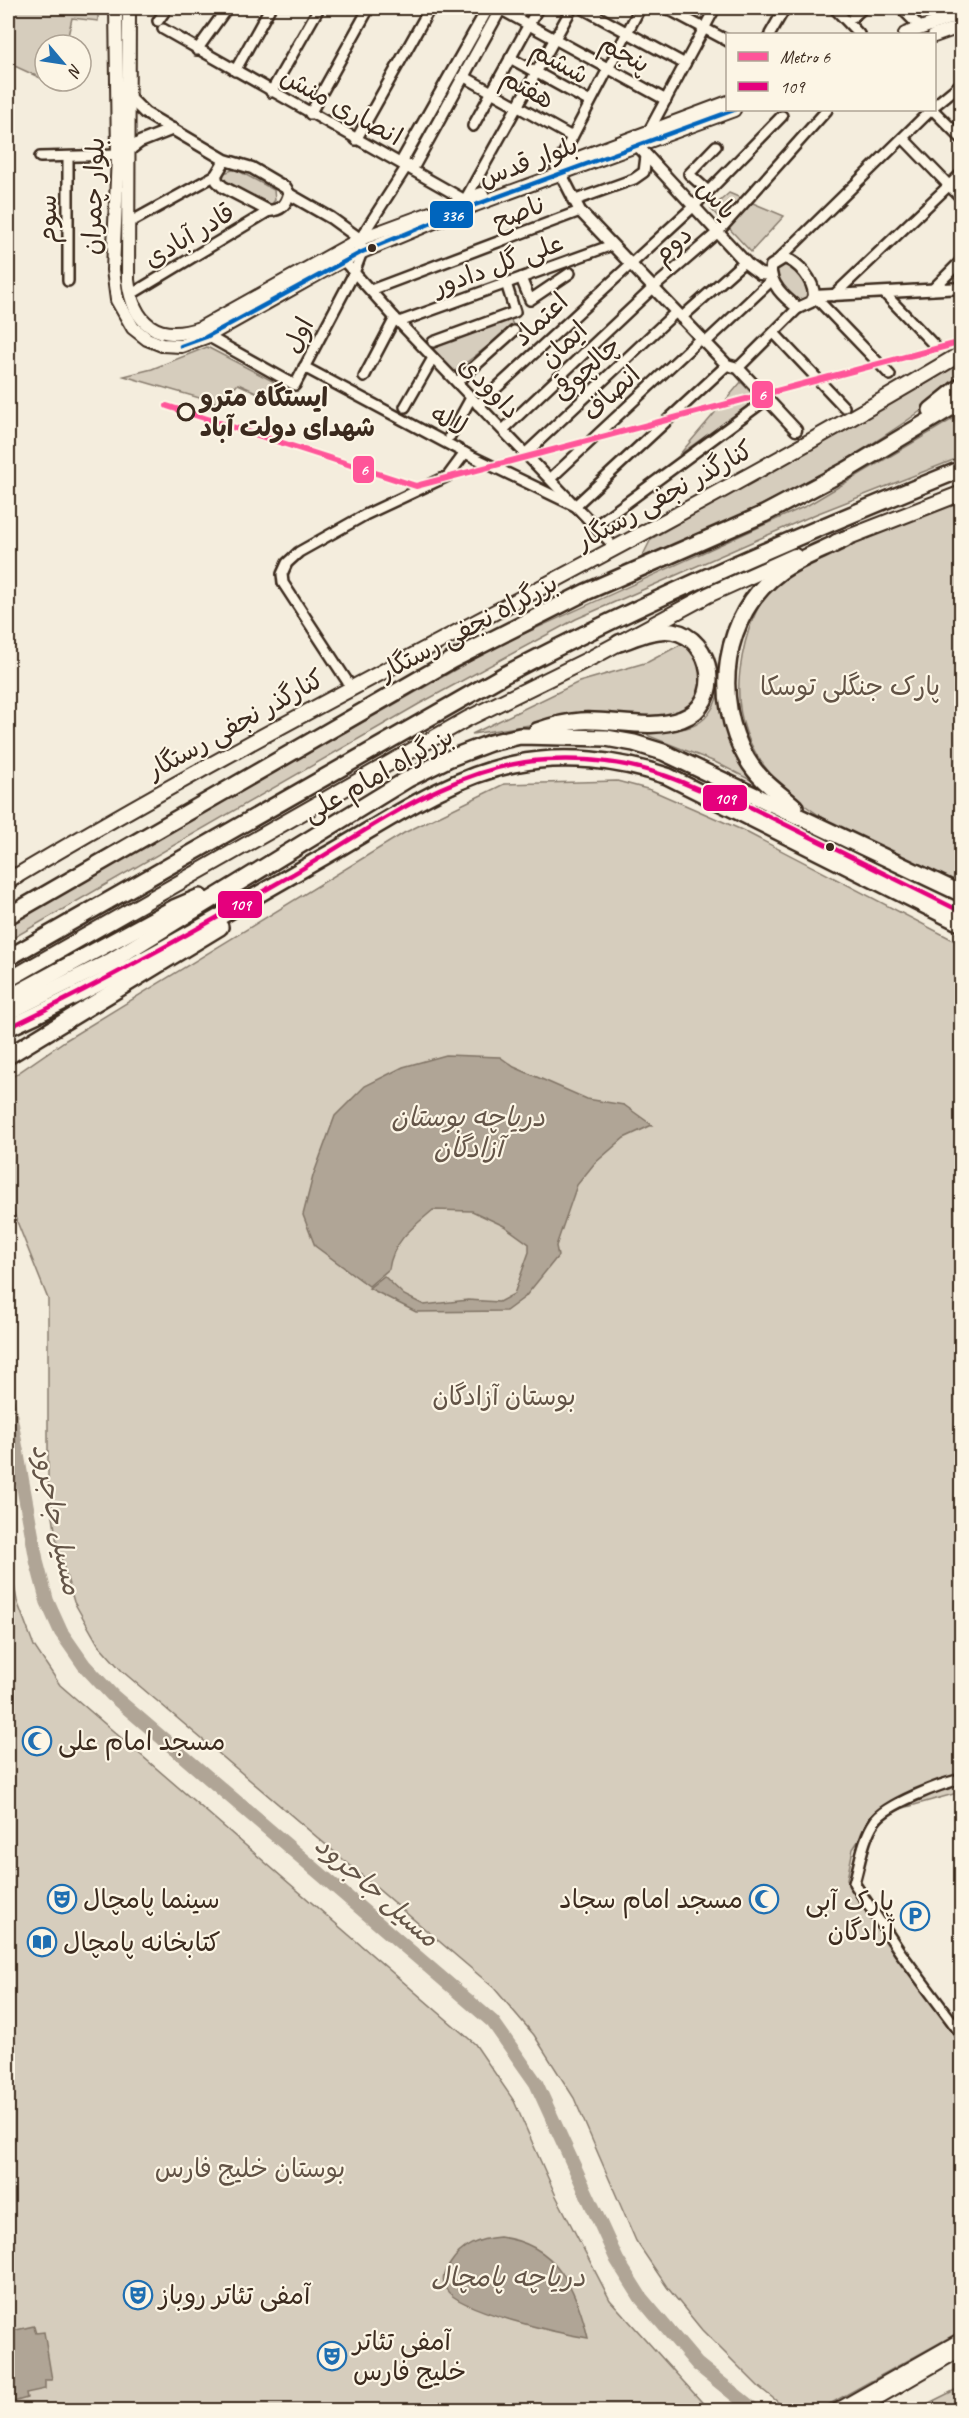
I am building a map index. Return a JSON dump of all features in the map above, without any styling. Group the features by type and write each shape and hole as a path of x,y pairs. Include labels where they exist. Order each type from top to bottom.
{"highway":[{"path":"892,443 962,386"},
{"name":"بزرگراه نجفی رستگار","path":"8,916 452,660 586,592 764,514 962,401"},
{"path":"8,958 494,680 570,640 820,527 962,468"},
{"path":"811,821 770,788 747,759 727,706 727,668 732,640 745,612 762,589 780,572 845,539"},
{"path":"520,736 556,724 582,721 662,723 683,719 697,709 707,695 710,675 705,656 693,638 671,630 619,643"},
{"name":"بزرگراه امام علی","path":"8,1012 111,961 408,780 448,759 490,743 520,736 606,738 634,743 663,752 962,894"},
{"name":"بزرگراه امام علی","path":"8,1029 87,992 416,802 492,769 542,760 627,764 667,776 962,924"},
{"path":"8,1056 302,877 365,833"},
{"path":"8,998 174,908 247,877"}],"main road":[{"name":"بلوار چمران","path":"116,8 130,295 137,313 149,326 167,334 185,334"},
{"name":"بلوار چمران","path":"129,8 130,98 113,270 117,300 132,328 147,339 162,345 181,346"},
{"path":"908,33 962,13"},
{"path":"936,35 962,26"},
{"name":"بلوار قدس","path":"185,334 203,333 344,260 361,246 558,170 650,129 726,103"},
{"name":"بلوار قدس","path":"181,346 361,246 465,200 637,145 731,111"},
{"name":"کنارگذر نجفی رستگار","path":"10,879 351,687 617,549 962,353"},
{"path":"8,980 359,778 467,719 619,643 708,595 800,554 845,539 962,493"},
{"path":"8,1065 66,1022"},
{"path":"837,2410 962,2339"},
{"path":"857,2410 962,2349"}],"street":[{"name":"انصاری منش","path":"167,8 161,25 197,50 465,200"},
{"path":"197,50 227,8"},
{"path":"235,71 270,8"},
{"path":"271,92 319,8"},
{"path":"310,114 369,8"},
{"path":"356,140 430,8"},
{"path":"488,8 403,159 407,166 415,164 501,8"},
{"name":"پنجم","path":"501,8 666,100"},
{"path":"473,126 538,8"},
{"path":"465,200 572,8"},
{"path":"582,8 685,64"},
{"path":"640,8 572,136 558,170 580,211 727,365 738,368 796,430"},
{"path":"666,8 726,40"},
{"path":"650,129 715,8"},
{"path":"771,33 785,8"},
{"path":"834,8 858,33"},
{"path":"852,17 863,8"},
{"path":"901,8 921,28"},
{"name":"ششم","path":"510,58 590,102"},
{"name":"هفتم","path":"463,76 572,136"},
{"path":"936,105 962,83"},
{"path":"130,98 145,112 225,160 252,168 285,188 289,194 331,218 361,246"},
{"name":"دوم","path":"653,288 718,232 826,111"},
{"path":"771,278 771,266 930,111"},
{"path":"936,111 962,139"},
{"path":"630,263 694,206 782,116"},
{"path":"40,157 123,153 140,142 173,129"},
{"path":"903,138 962,199"},
{"name":"یاس","path":"637,145 745,261 760,274 771,278 783,295 798,308"},
{"path":"708,191 689,174 716,146"},
{"path":"573,201 634,179 644,172 646,156"},
{"name":"سوم","path":"68,157 68,281"},
{"path":"127,224 216,175 225,160"},
{"name":"اول","path":"203,333 295,385 354,273 361,246 407,166"},
{"path":"832,296 962,173"},
{"path":"216,175 217,182 223,187 269,211 281,208 289,194"},
{"name":"قادر آبادی","path":"130,295 269,211"},
{"name":"ناصح","path":"371,290 580,211"},
{"name":"علی گل دادور","path":"397,320 612,244"},
{"name":"داوودی","path":"344,260 397,320 609,541"},
{"path":"738,368 798,308 810,302 814,296 813,284 790,260 778,260"},
{"path":"932,290 962,260"},
{"name":"چالچوقی","path":"525,454 679,315 745,261"},
{"name":"اعتماد","path":"478,405 630,263"},
{"path":"521,278 527,298 532,300 570,273"},
{"name":"انصاف","path":"550,479 771,278"},
{"path":"433,342 515,312 506,283"},
{"name":"ایمان","path":"502,430 653,288"},
{"path":"814,296 885,294 962,288"},
{"path":"885,294 935,346"},
{"path":"814,296 890,375"},
{"path":"364,377 397,320"},
{"path":"456,382 514,331"},
{"path":"774,333 844,407"},
{"path":"405,407 433,358"},
{"path":"575,506 727,365"},
{"name":"لاله","path":"304,367 465,453 575,506"},
{"path":"450,436 471,398"},
{"path":"595,526 767,399"},
{"path":"351,687 283,583 282,574 287,563 299,552 365,515 448,476 465,453"},
{"path":"962,1779 930,1790 876,1819 870,1830 855,1883 900,1952 962,2036"}],"green space":[{"path":"8,8 98,8 98,21 72,18 69,33 33,33 33,74 8,63"},
{"path":"235,169 274,190 275,200 272,204 262,206 223,181 224,173"},
{"path":"729,193 784,216 751,252 711,209"},
{"path":"782,263 789,264 808,285 806,298 799,302 783,287 778,278 777,267"},
{"path":"508,316 514,326 454,372 430,346"},
{"path":"207,347 284,387 276,401 238,384 220,404 124,376 152,369"},
{"path":"961,360 961,381 847,459 728,521 642,557 651,539"},
{"path":"741,382 757,399 679,455"},
{"path":"961,414 961,457 816,514 576,619 419,704 8,941 8,924 495,647 808,505"},
{"name":"پارک جنگلی توسکا","path":"961,497 961,886 847,832 810,809 778,783 755,751 741,714 740,670 752,620 780,575"},
{"path":"689,640 707,679 690,712 659,718 586,716 472,734 579,682 648,662"},
{"path":"721,682 766,788 715,762 649,736 645,731 685,728 705,719 712,710"},
{"name":"بوستان آزادگان","path":"617,781 651,790 742,830 961,944 961,1792 900,1809 869,1824 853,1849 847,1879 961,2045 961,2331 819,2410 788,2410 759,2387 702,2330 667,2287 636,2241 574,2098 534,2035 494,1988 122,1671 98,1644 74,1602 57,1544 48,1482 48,1299 8,1199 8,1080 66,1040 404,833 504,784"},
{"name":"بوستان خلیج فارس","path":"8,1553 17,1601 34,1646 60,1685 475,2044 514,2101 556,2196 610,2300 709,2410 8,2410"},
{"path":"961,2387 961,2410 915,2410"}],"water":[{"name":"دریاچه بوستان آزادگان","path":"446,1055 500,1057 514,1067 587,1099 624,1105 652,1125 624,1138 594,1164 577,1185 556,1246 558,1256 525,1297 506,1311 416,1312 369,1288 384,1276 404,1295 424,1305 468,1300 499,1302 514,1294 529,1252 529,1244 504,1226 472,1211 433,1210 405,1235 395,1250 389,1269 369,1286 315,1246 303,1215 313,1176 335,1116 365,1086 403,1067"},
{"name":"دریاچه پامچال","path":"500,2237 520,2241 536,2249 561,2271 577,2302 588,2338 535,2327 489,2313 454,2297 446,2289 443,2279 445,2273 460,2252 478,2241"},
{"path":"8,2326 16,2330 34,2326 36,2333 44,2332 52,2380 45,2380 45,2389 26,2393 27,2398 10,2403 8,2398"}],"waterway":[{"name":"مسیل جاجرود","path":"8,1402 37,1563 47,1601 61,1632 84,1665 112,1695 493,2022 536,2083 617,2260 641,2298 697,2364 754,2410"}],"metro line":[{"name":"6","path":"167,406 416,486 962,342"}],"transit line":[{"name":"336","path":"181,346 206,337 362,252 475,205 731,111"},
{"name":"109","path":"8,1028 184,936 380,821 444,787 477,774 511,765 547,760 591,760 635,767 672,778 717,796 736,800 962,912"}],"place":[{"name":"ایستگاه مترو شهدای دولت آباد","path":"186,412"},
{"name":"مسجد امام علی","path":"37,1741"},
{"name":"سینما پامچال","path":"62,1899"},
{"name":"مسجد امام سجاد","path":"764,1899"},
{"name":"پارک آبی آزادگان","path":"915,1916"},
{"name":"کتابخانه پامچال","path":"42,1942"},
{"name":"آمفی تئاتر روباز","path":"138,2295"},
{"name":"آمفی تئاتر خلیج فارس","path":"332,2356"}]}
